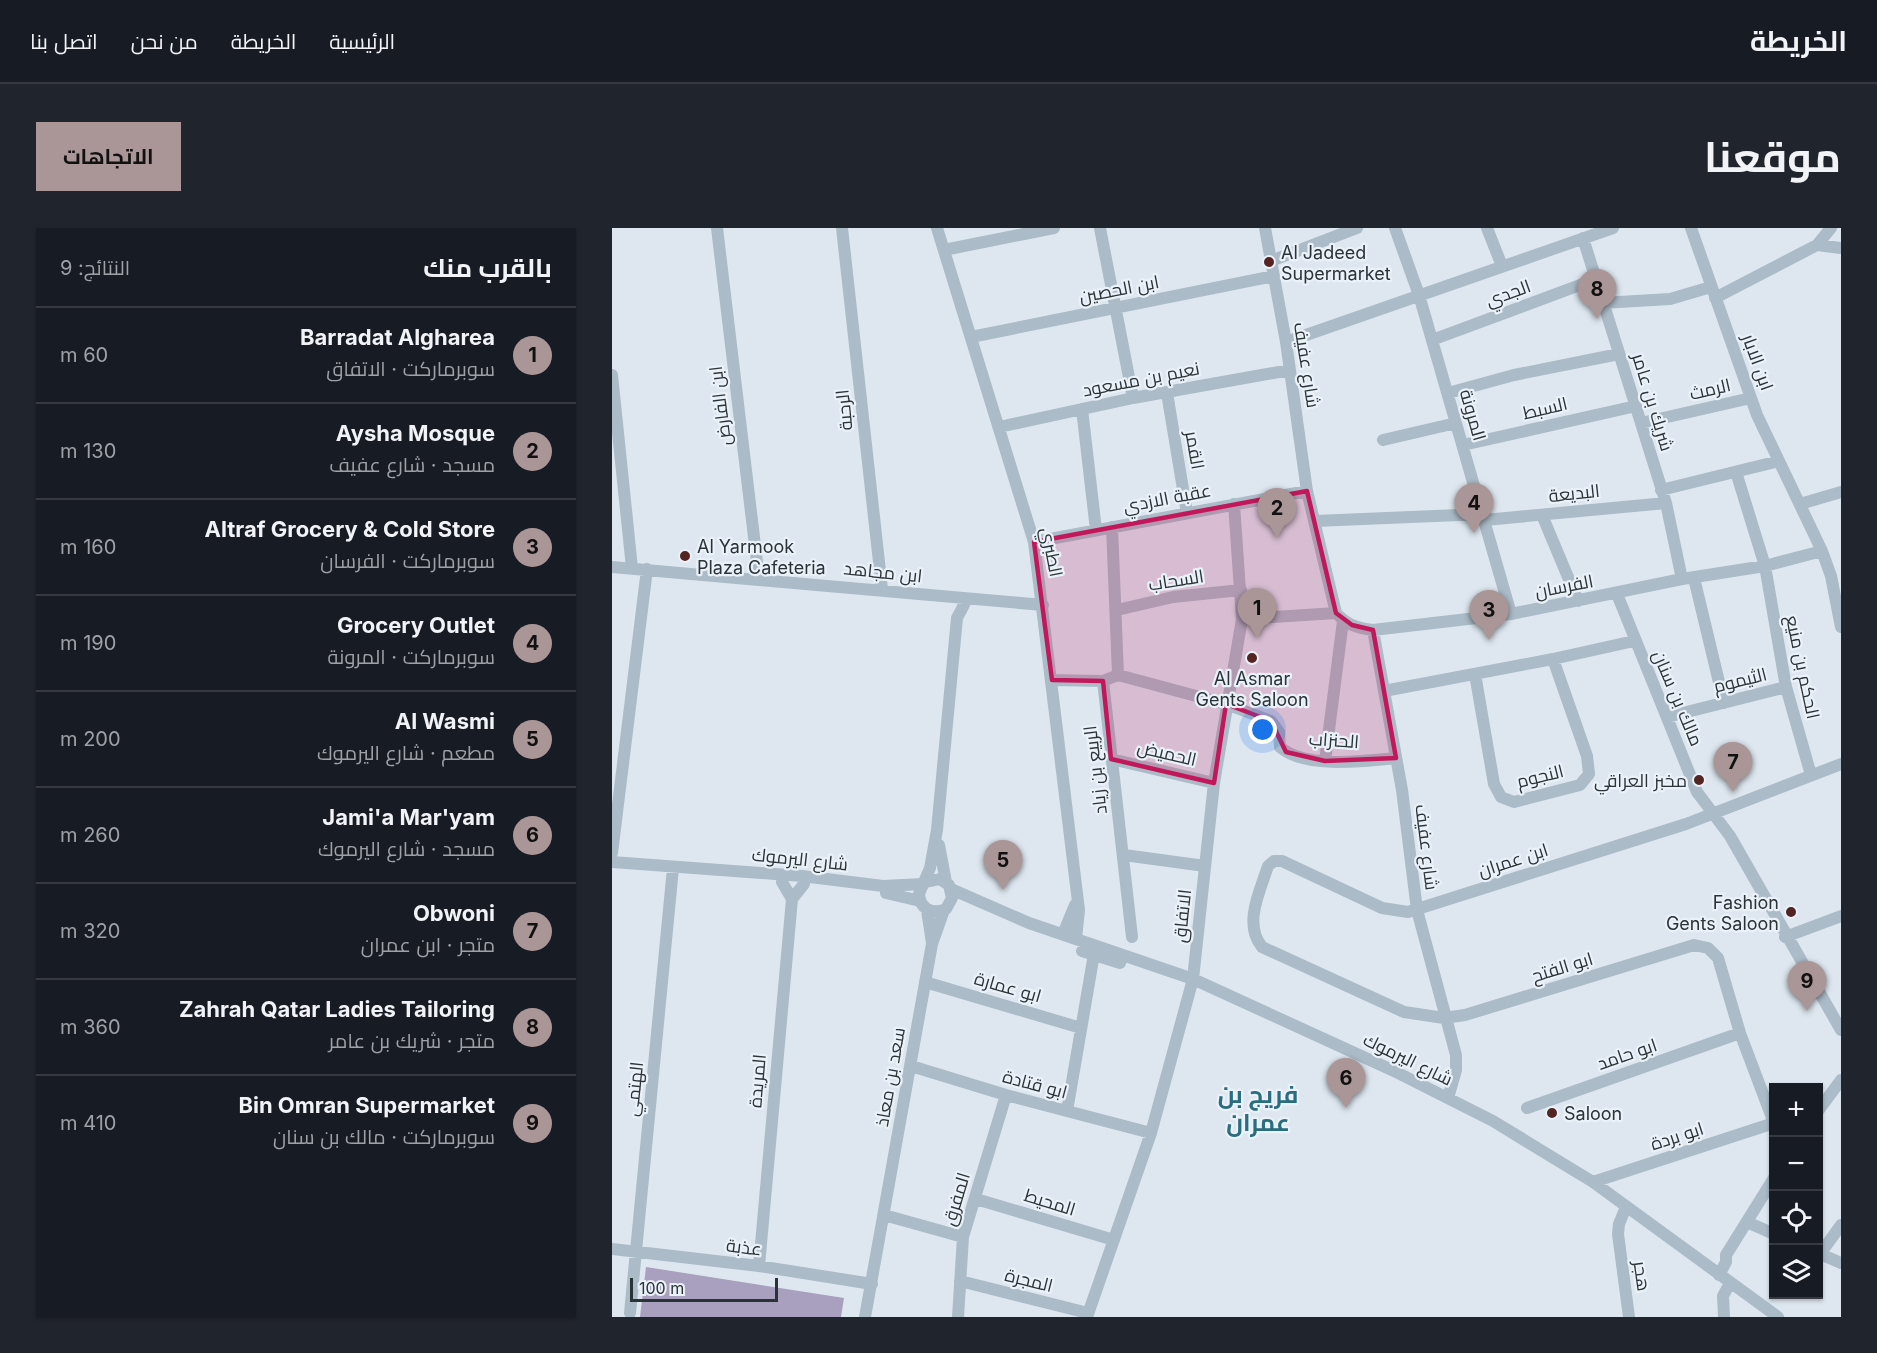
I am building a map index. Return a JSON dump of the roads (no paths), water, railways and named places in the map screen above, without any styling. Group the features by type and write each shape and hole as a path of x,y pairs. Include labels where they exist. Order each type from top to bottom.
{"street":[{"name":"ابن الفارض","path":"717,228 759,579"},
{"name":"الرحبة","path":"842,228 882,589"},
{"name":"الطبري","path":"937,228 1034,542 1079,918 1076,939"},
{"path":"944,250 1054,228"},
{"path":"1100,228 1133,398"},
{"name":"شارع عفيف","path":"1265,228 1287,342 1307,491 1340,617"},
{"path":"1272,261 1357,228"},
{"name":"المرونة","path":"1395,228 1419,295 1511,614"},
{"path":"1487,228 1502,267"},
{"path":"1287,342 1612,228"},
{"name":"ابن الابار","path":"1691,228 1751,398 1822,551 1831,576 1841,627"},
{"path":"1602,303 1636,303 1713,292 1817,245 1832,228"},
{"path":"1838,228 1841,243"},
{"name":"شريك بن عامر","path":"1583,238 1666,502 1724,703"},
{"path":"1817,245 1841,248"},
{"name":"ابن الحصين","path":"971,337 1274,276"},
{"name":"الجدي","path":"1432,340 1596,279"},
{"path":"1448,393 1514,375 1619,354"},
{"name":"نعيم بن مسعود","path":"999,427 1133,398 1290,370"},
{"path":"612,375 632,568"},
{"name":"القمر","path":"1167,393 1187,513"},
{"name":"الرمث","path":"1641,423 1751,398"},
{"name":"السبط","path":"1463,445 1636,406"},
{"path":"1082,409 1096,530"},
{"path":"1383,440 1456,423"},
{"path":"1661,490 1779,461"},
{"name":"الحكم بن منيع","path":"1736,472 1765,566 1786,687 1811,775"},
{"name":"عقبة الازدي","path":"1034,542 1307,491"},
{"path":"1800,504 1841,492"},
{"name":"البديعة","path":"1315,521 1542,514 1666,502"},
{"name":"الاتفاق","path":"1088,1315 1151,1133 1193,979 1214,783 1242,619 1234,504"},
{"path":"1542,514 1578,601"},
{"path":"1052,680 1103,681 1118,675 1112,527"},
{"name":"الفرسان","path":"1242,619 1340,617 1373,630 1511,614 1688,578 1765,566 1822,551"},
{"name":"ابن مجاهد","path":"612,567 1043,604"},
{"path":"612,853 647,569"},
{"name":"السحاب","path":"1117,610 1173,597 1241,590"},
{"name":"مالك بن سنان","path":"1617,594 1634,641 1697,792 1730,836 1785,937 1841,1030"},
{"path":"937,835 952,897 946,908 937,912 924,906 919,894 925,883 937,835 957,618 955,609 945,597"},
{"path":"957,618 967,599"},
{"path":"1325,760 1340,617"},
{"name":"شارع عفيف","path":"1373,630 1396,758 1417,910 1444,1017 1455,1049 1456,1066 1443,1095"},
{"path":"1384,691 1634,641"},
{"name":"النجوم","path":"1475,674 1494,784 1501,797 1514,802 1580,785 1589,774 1587,756 1553,659"},
{"name":"الحنزاب","path":"1118,675 1226,704 1272,721 1279,732 1280,747 1286,752 1325,760 1396,758"},
{"name":"الربيع بن زياد","path":"1103,681 1132,937"},
{"name":"الثيموم","path":"1667,717 1786,687"},
{"name":"الحميض","path":"1111,759 1214,783"},
{"name":"ابن عمران","path":"1255,938 1252,925 1259,894 1269,866 1274,861 1282,861 1382,908 1399,912 1417,910 1713,815 1841,764"},
{"path":"1124,855 1205,866"},
{"name":"شارع اليرموك","path":"612,862 802,876 883,886 925,883"},
{"name":"شارع اليرموك","path":"673,868 696,874 893,894 924,906"},
{"name":"الهتمي","path":"630,1313 673,868"},
{"path":"925,883 936,879 949,885"},
{"path":"782,882 792,899 804,884"},
{"name":"شارع اليرموك","path":"949,885 984,905 1193,979 1493,1120 1593,1182 1778,1317"},
{"name":"الطبري","path":"1063,934 1073,911 1076,895"},
{"name":"المريدة","path":"759,1266 792,899"},
{"name":"شارع اليرموك","path":"946,908 984,905"},
{"name":"سعد بن معاذ","path":"924,906 932,944"},
{"name":"سعد بن معاذ","path":"865,1317 932,944 946,908"},
{"path":"1785,937 1841,916"},
{"name":"ابو الفتح","path":"1255,938 1262,947 1404,1012 1444,1017 1465,1015 1694,945 1708,948 1718,958 1740,1033 1769,1112"},
{"path":"1067,1111 1081,1028 1088,953 1120,963"},
{"name":"ابو عمارة","path":"926,982 1081,1028"},
{"name":"ابو حامد","path":"1527,1108 1740,1033"},
{"name":"ابو قتادة","path":"911,1066 1006,1095 1151,1133"},
{"path":"1823,1105 1841,1080"},
{"name":"المفرق","path":"958,1317 963,1237 1006,1095"},
{"name":"ابو بردة","path":"1593,1182 1769,1124"},
{"path":"1714,1271 1769,1185"},
{"name":"المحيط","path":"976,1198 1114,1240"},
{"name":"هجر","path":"1629,1317 1619,1239 1632,1211"},
{"path":"884,1215 963,1237"},
{"path":"1747,1222 1769,1232"},
{"path":"1823,1248 1841,1225"},
{"name":"عذبة","path":"612,1249 759,1266 872,1284"},
{"path":"1823,1255 1841,1263"},
{"name":"المجرة","path":"960,1281 1088,1315"},
{"path":"1724,1311 1735,1286"}],"place":[{"name":"Al Jadeed Supermarket","path":"1269,262"},
{"name":"Zahrah Qatar Ladies Tailoring","path":"1597,319"},
{"name":"Grocery Outlet","path":"1474,533"},
{"name":"Aysha Mosque","path":"1277,538"},
{"name":"Al Yarmook Plaza Cafeteria","path":"685,556"},
{"name":"Barradat Algharea","path":"1257,638"},
{"name":"Altraf Grocery & Cold Store","path":"1489,640"},
{"name":"Al Asmar Gents Saloon","path":"1252,658"},
{"name":"مخبز العراقي","path":"1699,780"},
{"name":"Obwoni","path":"1733,792"},
{"name":"Al Wasmi","path":"1003,890"},
{"name":"Fashion Gents Saloon","path":"1791,912"},
{"name":"Bin Omran Supermarket","path":"1807,1011"},
{"name":"Jami'a Mar'yam","path":"1346,1108"},
{"name":"Saloon","path":"1552,1113"}],"district":[{"name":"فريج بن عمران","path":"1258,1108"}]}
